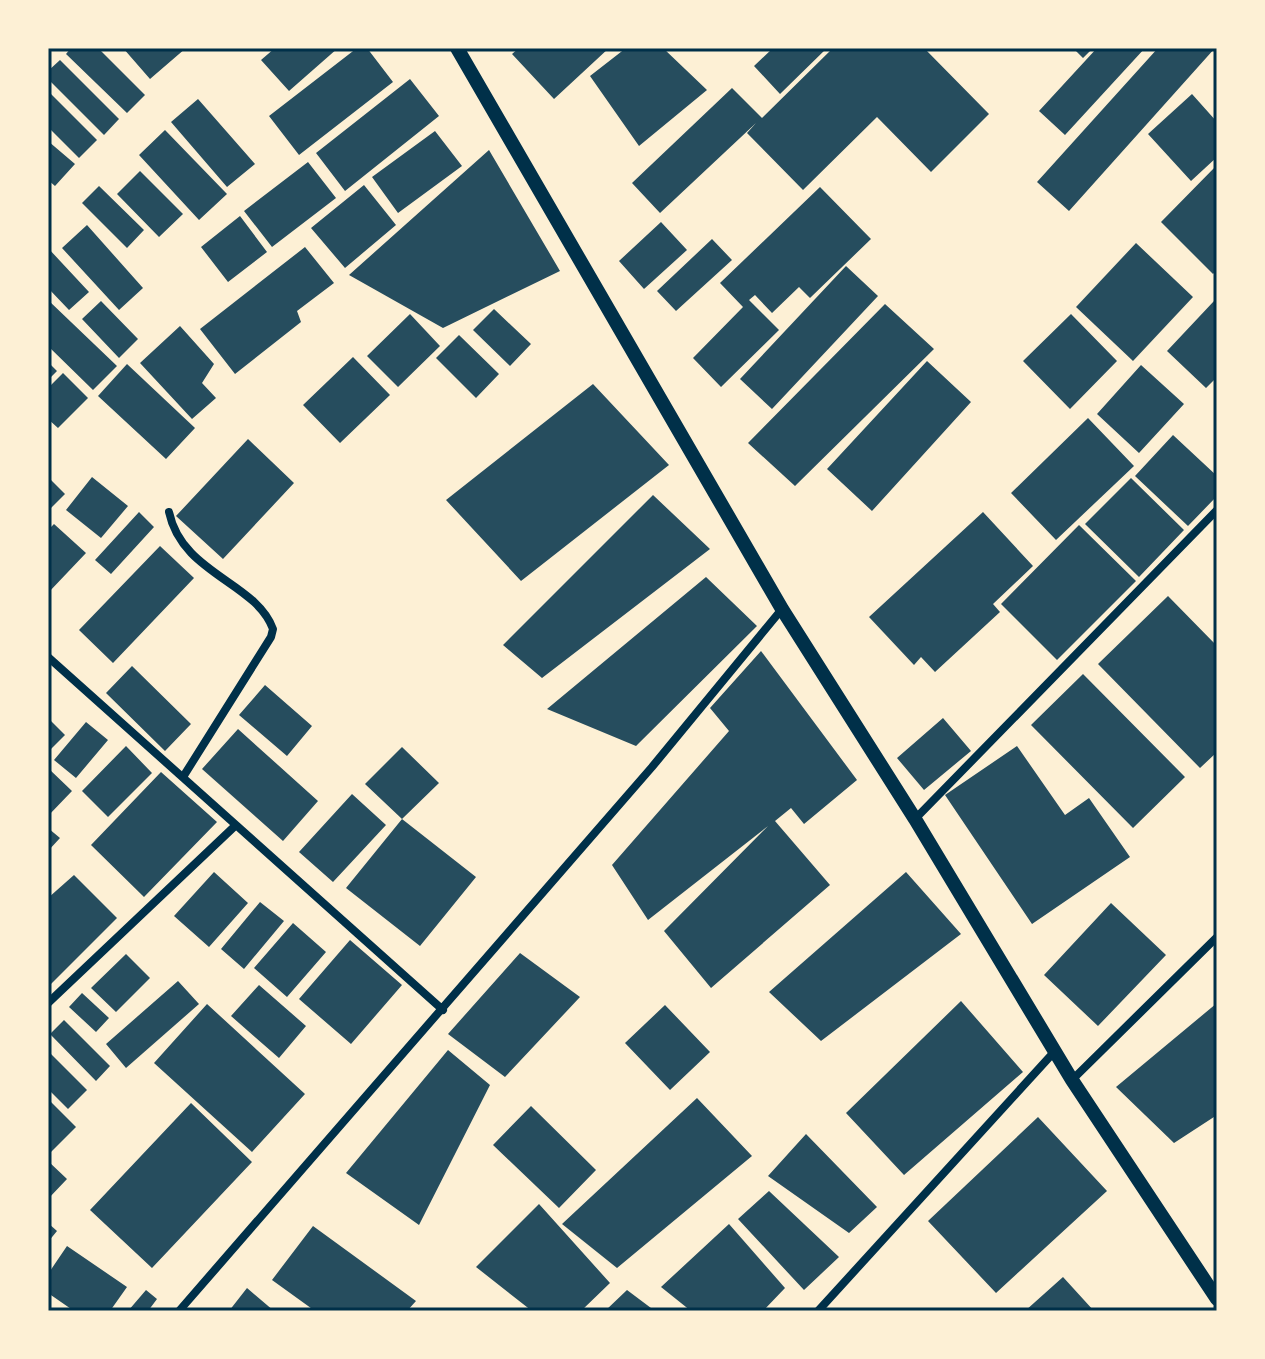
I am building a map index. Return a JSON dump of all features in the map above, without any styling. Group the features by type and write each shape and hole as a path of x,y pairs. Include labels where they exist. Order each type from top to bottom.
{"street":[{"path":"457,48 782,609 915,819 1072,1080 1217,1299"},
{"path":"915,819 1217,510"},
{"path":"169,512 173,530 184,547 261,610 273,629 271,637 183,777"},
{"path":"179,1311 652,767 782,609"},
{"path":"48,657 443,1010"},
{"path":"48,1003 236,825"},
{"path":"1072,1080 1217,937"},
{"path":"818,1311 1055,1051"}],"building":[{"path":"71,48 98,48 145,95 127,113 66,54"},
{"path":"123,48 186,48 150,79"},
{"path":"275,48 338,48 289,91 261,60"},
{"path":"357,48 367,48 393,82 299,155 269,116"},
{"path":"519,48 609,48 554,99 512,54"},
{"path":"626,48 663,48 707,90 639,146 590,76"},
{"path":"773,48 827,48 780,94 754,66"},
{"path":"833,48 924,48 989,114 931,172 877,117 803,190 747,133 756,123 660,213 632,183 732,88 762,118"},
{"path":"1073,48 1093,48 1083,58"},
{"path":"1097,48 1145,48 1065,135 1039,111"},
{"path":"1158,48 1215,48 1069,211 1037,182"},
{"path":"60,60 119,119 104,135 48,79 48,71"},
{"path":"410,79 439,116 345,191 316,153"},
{"path":"48,91 97,140 79,158 48,127"},
{"path":"1192,94 1217,122 1217,157 1191,181 1148,134"},
{"path":"198,99 255,164 227,187 171,122"},
{"path":"165,130 227,194 199,220 139,155"},
{"path":"435,131 462,166 398,213 372,177"},
{"path":"48,141 75,164 55,186 48,180"},
{"path":"489,150 560,271 443,328 349,275"},
{"path":"308,162 336,198 272,247 244,211"},
{"path":"1217,165 1217,270 1213,274 1161,222"},
{"path":"140,171 183,214 159,237 117,194"},
{"path":"364,185 396,225 345,268 311,228"},
{"path":"99,186 144,230 127,248 82,203"},
{"path":"820,187 871,239 810,298 799,287 772,313 755,295 749,300 779,330 721,387 693,358 743,307 720,283"},
{"path":"240,216 267,252 228,282 201,247"},
{"path":"661,222 687,250 644,289 619,261"},
{"path":"87,225 143,288 119,310 62,248"},
{"path":"712,239 732,260 676,311 657,291"},
{"path":"1136,243 1193,297 1133,361 1076,307"},
{"path":"305,247 334,283 297,311 301,322 235,374 200,329"},
{"path":"48,248 89,292 69,310 48,288"},
{"path":"846,266 878,296 772,409 740,379"},
{"path":"48,300 117,366 93,390 48,346"},
{"path":"101,301 138,339 119,358 82,319"},
{"path":"1214,301 1217,305 1217,377 1206,388 1167,351"},
{"path":"885,304 934,349 795,486 748,443"},
{"path":"494,309 531,344 510,366 473,330"},
{"path":"410,314 440,346 398,387 367,356"},
{"path":"1071,314 1117,361 1070,409 1023,361"},
{"path":"180,326 214,364 202,383 216,398 192,419 140,363"},
{"path":"459,335 499,374 476,398 436,358"},
{"path":"353,357 390,395 340,443 303,405"},
{"path":"927,361 971,402 872,511 827,469"},
{"path":"48,362 57,371 48,380"},
{"path":"127,364 195,428 166,459 98,396"},
{"path":"1141,365 1184,404 1139,453 1097,414"},
{"path":"63,373 88,398 58,428 48,419 48,388"},
{"path":"593,384 669,465 521,581 446,500"},
{"path":"1088,418 1134,466 1056,540 1011,493"},
{"path":"1173,435 1217,476 1217,496 1188,526 1135,476"},
{"path":"248,439 294,483 223,559 176,516"},
{"path":"48,477 65,494 48,511"},
{"path":"92,477 128,506 101,538 66,510"},
{"path":"1131,478 1184,530 1139,577 1085,524"},
{"path":"653,495 710,549 542,678 503,645"},
{"path":"139,512 154,527 111,574 95,560"},
{"path":"983,512 1033,566 993,604 1000,612 935,672 921,657 914,665 869,617"},
{"path":"54,524 86,553 48,593 48,530"},
{"path":"1079,525 1136,581 1057,660 1001,604"},
{"path":"160,546 194,578 113,663 79,630"},
{"path":"706,577 757,626 636,746 547,709"},
{"path":"1168,596 1217,646 1217,752 1200,768 1098,664"},
{"path":"761,651 857,780 804,824 791,808 775,821 830,885 711,988 664,931 768,826 648,920 612,865 729,731 710,708"},
{"path":"132,666 191,724 165,751 106,693"},
{"path":"1083,674 1185,777 1133,828 1031,725"},
{"path":"265,685 312,726 287,756 239,715"},
{"path":"48,718 65,735 48,752"},
{"path":"943,718 971,751 924,790 897,758"},
{"path":"86,722 108,740 76,778 54,760"},
{"path":"238,729 318,801 283,841 202,769"},
{"path":"126,746 152,773 108,817 82,791"},
{"path":"1017,746 1065,815 1089,798 1130,857 1032,924 945,795"},
{"path":"402,747 439,783 402,819 365,784"},
{"path":"48,768 72,791 48,816"},
{"path":"161,772 217,822 144,897 91,845"},
{"path":"352,794 386,825 333,882 299,852"},
{"path":"402,819 476,877 420,946 346,888"},
{"path":"48,828 60,838 48,851"},
{"path":"214,872 248,903 209,947 174,916"},
{"path":"906,872 961,934 821,1041 769,992"},
{"path":"74,875 117,918 48,987 48,898"},
{"path":"260,902 284,921 244,969 221,949"},
{"path":"1111,903 1166,955 1098,1026 1044,975"},
{"path":"293,923 326,952 287,997 254,968"},
{"path":"350,940 402,985 351,1044 299,999"},
{"path":"520,953 580,997 505,1077 448,1034"},
{"path":"126,954 150,978 116,1012 91,988"},
{"path":"178,981 199,1004 126,1068 106,1044"},
{"path":"259,985 306,1026 279,1058 231,1016"},
{"path":"82,993 109,1018 96,1032 69,1007"},
{"path":"961,1001 1023,1072 904,1175 846,1113"},
{"path":"1217,1003 1217,1115 1174,1143 1116,1087"},
{"path":"207,1004 305,1094 252,1152 154,1063"},
{"path":"665,1005 710,1052 670,1090 625,1043"},
{"path":"64,1020 110,1066 96,1081 50,1034"},
{"path":"448,1050 490,1085 419,1225 346,1173"},
{"path":"48,1051 87,1090 68,1109 48,1089"},
{"path":"697,1098 752,1156 617,1268 562,1224"},
{"path":"48,1099 76,1127 48,1155"},
{"path":"191,1103 252,1162 152,1268 90,1210"},
{"path":"531,1106 596,1170 559,1208 493,1145"},
{"path":"1038,1117 1107,1191 996,1293 928,1221"},
{"path":"806,1134 877,1207 849,1233 768,1176"},
{"path":"48,1161 67,1179 48,1199"},
{"path":"769,1191 839,1257 804,1290 738,1219"},
{"path":"539,1204 610,1283 581,1311 532,1311 476,1267"},
{"path":"48,1223 57,1231 48,1242"},
{"path":"729,1224 785,1288 763,1311 691,1311 661,1287"},
{"path":"313,1226 416,1301 407,1311 315,1311 272,1280"},
{"path":"67,1246 127,1287 110,1311 74,1311 48,1293 48,1274"},
{"path":"1063,1277 1094,1311 1025,1311"},
{"path":"247,1288 274,1311 229,1311"},
{"path":"146,1290 157,1299 148,1311 128,1311"},
{"path":"627,1290 655,1311 605,1311"}]}
